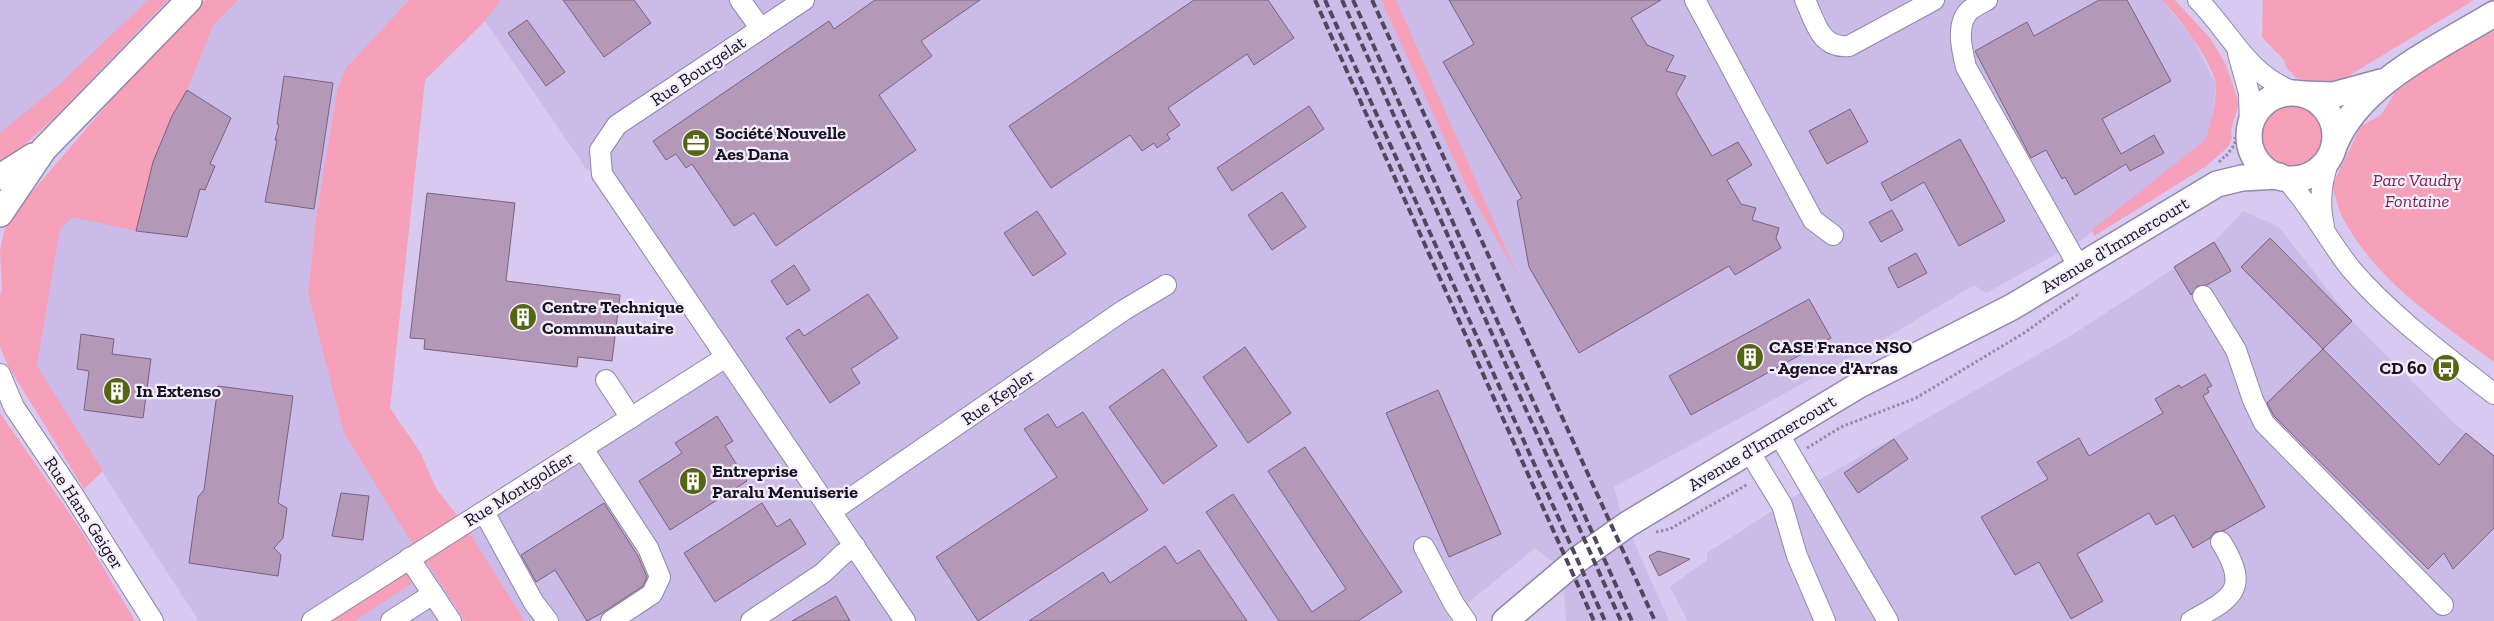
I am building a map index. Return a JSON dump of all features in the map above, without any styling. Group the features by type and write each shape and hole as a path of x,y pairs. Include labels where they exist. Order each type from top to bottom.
{"main road":[{"path":"0,214 44,149 189,0"},
{"path":"2384,82 2333,95 2299,93 2280,95 2269,100 2257,112 2250,130 2252,150 2257,160 2264,168 2281,177 2295,178 2310,175 2323,165 2332,151 2340,130 2354,109 2384,82 2494,14"},
{"path":"2299,93 2318,101 2329,114 2335,130 2332,151"},
{"name":"Avenue d'Immercourt","path":"1505,621 1598,545 1859,384 2012,307 2083,277 2216,184 2239,155 2250,130"},
{"path":"0,177 44,149"},
{"name":"Avenue d'Immercourt","path":"2216,184 2242,178 2281,177"}],"street":[{"path":"740,0 761,29"},
{"name":"Rue Bourgelat","path":"726,357 602,174 600,150 617,125 804,0"},
{"path":"1695,0 1813,220 1833,235"},
{"path":"1804,0 1826,42 1837,48 1849,46 1934,0"},
{"path":"1987,0 1969,11 1961,28 1961,49 1966,67 2083,277"},
{"path":"2198,0 2222,26 2237,49 2263,76 2299,93"},
{"path":"2237,49 2249,93 2250,130"},
{"path":"2325,230 2321,213 2321,186 2332,151"},
{"path":"2281,177 2302,197 2335,248 2389,309 2494,394"},
{"name":"Rue Kepler","path":"832,511 1116,315 1166,285"},
{"path":"2203,296 2236,350 2253,400 2264,423 2443,605"},
{"path":"726,357 905,621"},
{"name":"Rue Montgolfier","path":"312,621 726,357"},
{"name":"Rue Hans Geiger","path":"0,374 7,400 72,493 153,621"},
{"path":"606,380 630,418"},
{"path":"1778,433 1888,621"},
{"path":"582,449 648,548 660,577 652,594 611,621"},
{"path":"1749,451 1782,506 1797,556 1825,621"},
{"path":"484,512 534,603 548,621"},
{"path":"2192,621 2226,602 2234,589 2236,573 2232,558 2221,542"},
{"path":"752,621 823,573 843,554 855,546"},
{"path":"1424,547 1454,604 1466,621"},
{"path":"410,558 451,621"},
{"path":"391,621 433,594"}],"path":[{"path":"1791,458 1841,427 1916,398 2024,333 2083,277"},
{"path":"1653,533 1670,529 1764,475"}],"shaded area":[{"path":"0,0 168,0 60,112 17,152 0,164"},
{"path":"238,0 409,0 345,69 337,91 316,217 308,293 318,331 418,553 430,567 465,621 199,621 129,514 37,366 60,229 72,217 142,199 159,146 172,116 187,90 214,24"},
{"path":"501,0 1381,0 1466,186 1515,270 1396,0 2162,0 2193,39 2216,85 2212,119 2205,140 2083,239 1986,293 1974,285 1891,335 1614,487 1620,510 1669,621 1566,621 1563,579 1555,564 1535,548 1463,607 1458,599 1446,611 1450,621 525,621 464,524 726,357 602,174 587,170 485,21"},
{"path":"2243,211 2279,227 2352,321 2455,424 2494,455 2494,621 1688,621 1670,587 1707,560 1707,553 1823,478 2072,335 2214,242"}],"green space":[{"path":"148,0 168,0 60,112 17,152 0,164 0,133 60,84"},
{"path":"205,0 238,0 214,24 187,90 172,116 159,145 165,148 151,170 136,231 73,217 60,229 37,366 103,471 84,489 8,366 0,347 0,295 2,289 0,251 5,227 26,199 129,79"},
{"path":"409,0 501,0 485,21 425,80 390,408 420,452 437,490 464,524 525,621 465,621 430,567 418,553 344,433 308,293 316,217 337,91 345,69"},
{"path":"1381,0 1396,0 1518,276 1466,186"},
{"path":"2162,0 2175,0 2210,38 2225,63 2239,103 2231,130 2232,138 2228,147 2205,167 2094,236 2092,230 2205,140 2209,128 2213,114 2216,87 2210,67 2195,41"},
{"path":"2263,0 2474,0 2335,84 2311,83 2295,77 2286,67 2284,60 2262,37"},
{"name":"Parc Vaudry Fontaine","path":"2494,31 2494,362 2412,300 2375,264 2345,222 2332,186 2361,126 2381,115 2396,91 2453,51"},
{"path":"2286,104 2298,104 2314,113 2321,123 2323,135 2321,147 2314,157 2298,166 2286,166 2275,161 2266,152 2261,141 2261,129 2266,118 2275,109"},
{"path":"0,413 79,527 135,621 0,621"},
{"path":"409,572 419,579 354,621 330,621"}],"building":[{"path":"563,0 634,0 651,23 604,57"},
{"path":"875,0 980,0 921,41 932,56 879,95 916,150 776,246 754,213 734,226 692,164 686,168 676,154 666,160 653,141 829,21 834,29"},
{"path":"1194,0 1268,0 1294,38 1254,65 1247,54 1168,108 1180,125 1167,134 1170,139 1157,148 1154,143 1142,151 1130,135 1051,188 1009,126"},
{"path":"1449,0 1661,0 1631,18 1647,45 1674,56 1666,71 1686,76 1676,94 1712,156 1738,142 1752,165 1727,180 1741,204 1756,208 1752,220 1779,228 1776,238 1781,248 1735,275 1729,266 1579,353 1529,267 1517,201 1522,198 1443,62 1474,44"},
{"path":"2099,0 2127,0 2171,81 2102,119 2121,154 2154,135 2164,153 2130,171 2126,164 2075,195 2065,177 2062,179 2046,150 2031,158 1975,51 2027,22 2034,36"},
{"path":"527,20 565,72 546,86 508,33"},
{"path":"284,76 333,83 314,209 265,202 277,140 275,140 279,125 277,124"},
{"path":"187,90 231,118 210,164 215,166 205,190 200,189 187,237 136,231 153,162 172,116"},
{"path":"1309,106 1324,129 1232,191 1217,168"},
{"path":"1850,109 1868,142 1827,164 1809,131"},
{"path":"1960,139 2005,221 1959,246 1924,182 1891,201 1881,183"},
{"path":"1282,192 1306,227 1272,250 1248,215"},
{"path":"427,193 515,203 506,281 620,295 612,361 578,357 577,367 424,349 425,339 410,338"},
{"path":"1892,210 1903,230 1881,242 1869,222"},
{"path":"1037,211 1066,254 1033,276 1004,233"},
{"path":"2270,238 2352,321 2323,349 2241,267"},
{"path":"2214,242 2231,271 2207,285 2197,286 2191,295 2174,267"},
{"path":"1916,253 1927,273 1898,288 1888,268"},
{"path":"794,265 810,290 787,305 771,281"},
{"path":"868,294 898,338 851,369 860,383 830,403 786,338 799,329 804,336"},
{"name":"CASE France NSO - Agence d'Arras","path":"1809,299 1831,338 1691,415 1669,376"},
{"name":"In Extenso","path":"81,334 114,339 112,354 151,359 143,418 84,410 89,371 77,369"},
{"path":"1245,347 1291,413 1248,443 1203,377"},
{"path":"2323,349 2439,465 2466,433 2494,456 2494,528 2453,569 2444,553 2428,569 2274,416 2267,403"},
{"path":"1163,369 1217,446 1163,484 1109,407"},
{"path":"2205,374 2212,386 2207,388 2209,392 2203,396 2265,507 2223,531 2215,532 2210,538 2193,548 2174,515 2156,525 2149,513 2077,554 2103,601 2071,619 2039,562 2015,575 1981,517 2048,479 2037,462 2079,438 2089,456 2163,413 2155,399 2179,385 2181,388"},
{"path":"218,386 293,396 278,503 287,508 283,538 274,548 281,555 278,576 189,563 198,497 204,490"},
{"path":"1438,390 1501,534 1449,557 1386,413"},
{"path":"1083,412 1148,510 978,621 936,557 1057,477 1024,429 1048,414 1057,428"},
{"name":"Entreprise Paralu Menuiserie","path":"717,416 733,441 725,446 747,481 670,530 639,481 682,453 675,443"},
{"path":"1894,439 1908,459 1858,493 1844,473"},
{"path":"1305,447 1402,592 1358,621 1279,621 1206,512 1233,494 1312,612 1346,589 1268,471"},
{"path":"341,493 369,496 363,540 332,536"},
{"path":"604,503 638,556 647,577 643,586 587,621 555,570 536,582 521,555"},
{"path":"762,503 777,527 790,519 806,544 715,602 684,553"},
{"path":"1165,546 1177,564 1199,550 1247,621 1029,621 1103,572 1110,583"},
{"path":"1658,551 1690,559 1659,576 1649,556"},
{"path":"836,596 850,621 792,621"}],"railway":[{"path":"1315,0 1594,621"},
{"path":"1325,0 1605,621"},
{"path":"1342,0 1621,621"},
{"path":"1353,0 1632,621"},
{"path":"1372,0 1655,621"}],"place":[{"name":"Société Nouvelle Aes Dana","path":"696,143"},
{"name":"Centre Technique Communautaire","path":"523,317"},
{"name":"CASE France NSO - Agence d'Arras","path":"1750,357"},
{"name":"CD 60","path":"2446,368"},
{"name":"In Extenso","path":"117,391"},
{"name":"Entreprise Paralu Menuiserie","path":"693,481"}]}
